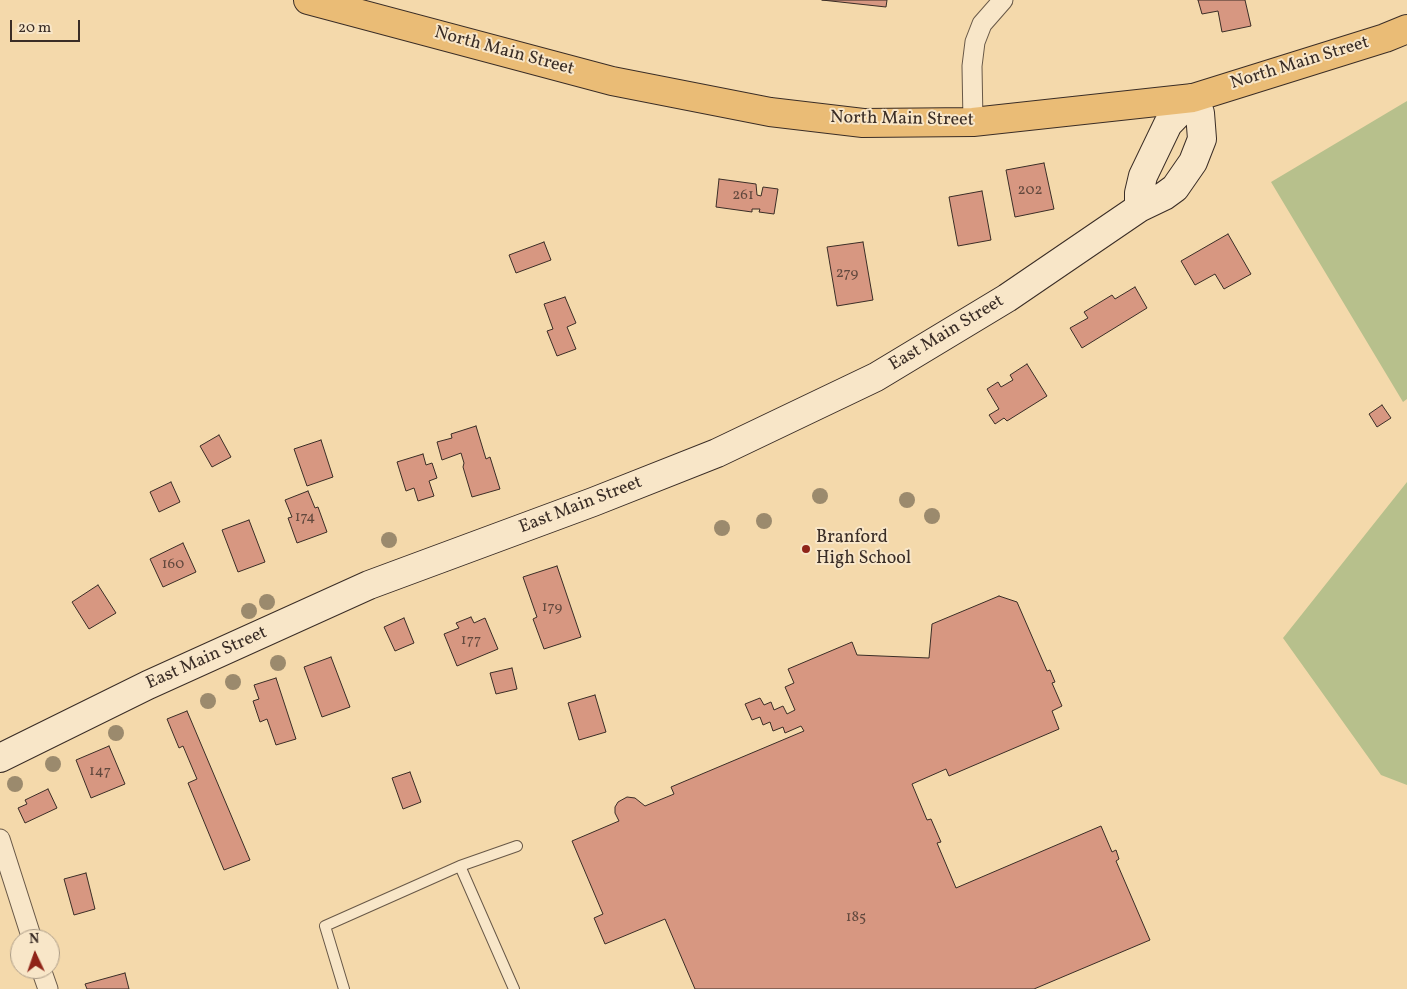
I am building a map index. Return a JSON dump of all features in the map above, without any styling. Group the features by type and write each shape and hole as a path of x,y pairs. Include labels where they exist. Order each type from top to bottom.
{"main road":[{"name":"North Main Street","path":"308,0 612,81 770,112 863,122 973,122 1193,98 1385,38 1407,29"}],"street":[{"path":"973,122 972,66 975,42 982,24 1003,0"},
{"path":"1139,208 1139,193 1144,176 1168,124 1193,98"},
{"name":"East Main Street","path":"0,758 148,685 369,585 593,502 717,453 876,377 999,303 1139,208 1175,188 1193,162 1202,139 1200,113 1193,98"},
{"path":"0,839 29,929"}],"lane":[{"path":"344,989 326,926 460,866 517,846"},
{"path":"460,866 514,989"}],"green space":[{"path":"1407,101 1407,399 1403,402 1271,182"},
{"path":"1407,482 1407,785 1381,775 1283,638"}],"building":[{"path":"822,0 887,0 886,7"},
{"path":"1198,0 1245,0 1251,26 1222,32 1218,11 1202,14"},
{"path":"1044,163 1054,209 1015,217 1006,170"},
{"path":"719,179 756,184 757,195 761,196 763,187 778,189 774,214 759,212 760,209 752,209 752,212 716,207"},
{"path":"982,191 991,240 958,246 949,197"},
{"path":"1228,234 1251,274 1224,289 1215,274 1195,285 1181,261"},
{"path":"544,242 551,260 516,273 509,255"},
{"path":"863,242 873,300 837,306 827,247"},
{"path":"1135,287 1147,308 1082,348 1070,328 1088,318 1084,312 1112,295 1115,299"},
{"path":"565,297 576,323 567,327 576,349 557,356 547,331 553,329 544,304"},
{"path":"1027,364 1047,396 1007,421 1004,418 995,424 989,415 999,409 987,389 998,382 1001,387 1013,380 1010,375"},
{"path":"1382,405 1391,418 1377,427 1369,414"},
{"path":"476,426 486,459 490,457 500,489 472,497 461,453 442,460 437,442 452,438 451,434"},
{"path":"219,435 231,457 212,467 200,446"},
{"path":"321,440 333,477 307,486 294,449"},
{"path":"423,454 426,465 432,463 437,478 429,481 434,496 418,501 414,488 406,491 397,462"},
{"path":"171,482 180,502 159,512 150,492"},
{"path":"308,491 315,508 318,507 327,532 297,543 288,518 292,517 285,500"},
{"path":"249,520 265,562 238,572 222,530"},
{"path":"183,543 196,572 163,587 150,559"},
{"path":"557,566 581,637 544,649 533,619 537,617 523,577"},
{"path":"98,585 116,613 89,629 72,602"},
{"path":"999,596 1017,602 1047,671 1050,670 1055,682 1052,683 1062,706 1052,711 1059,729 949,776 946,769 912,784 927,820 931,819 941,842 937,843 956,888 1101,826 1112,852 1116,850 1119,859 1116,861 1150,940 1034,989 695,989 665,919 605,944 594,918 603,914 572,841 619,821 615,813 615,807 618,802 627,797 635,798 645,806 674,794 671,787 804,731 801,726 785,733 783,727 773,731 770,722 763,725 760,717 752,720 745,704 760,698 764,705 771,702 774,710 783,706 787,714 795,710 785,687 794,683 788,669 852,642 857,655 929,658 932,624"},
{"path":"471,617 474,623 485,618 498,649 457,666 444,634 459,628 456,623"},
{"path":"404,618 414,643 395,651 384,627"},
{"path":"331,657 350,707 322,717 304,667"},
{"path":"512,668 517,689 496,694 490,673"},
{"path":"276,678 296,739 276,745 267,719 260,722 253,701 259,699 254,685"},
{"path":"595,695 606,732 579,740 568,703"},
{"path":"187,711 250,860 224,870 188,783 197,779 183,746 179,748 167,719"},
{"path":"109,746 125,784 91,798 76,760"},
{"path":"410,772 421,802 403,809 392,778"},
{"path":"48,789 57,808 25,823 18,808 27,804 25,800"},
{"path":"86,873 95,909 74,915 64,879"},
{"path":"125,973 129,989 87,989 85,984"}],"place":[{"name":"Branford High School","path":"806,549"}]}
